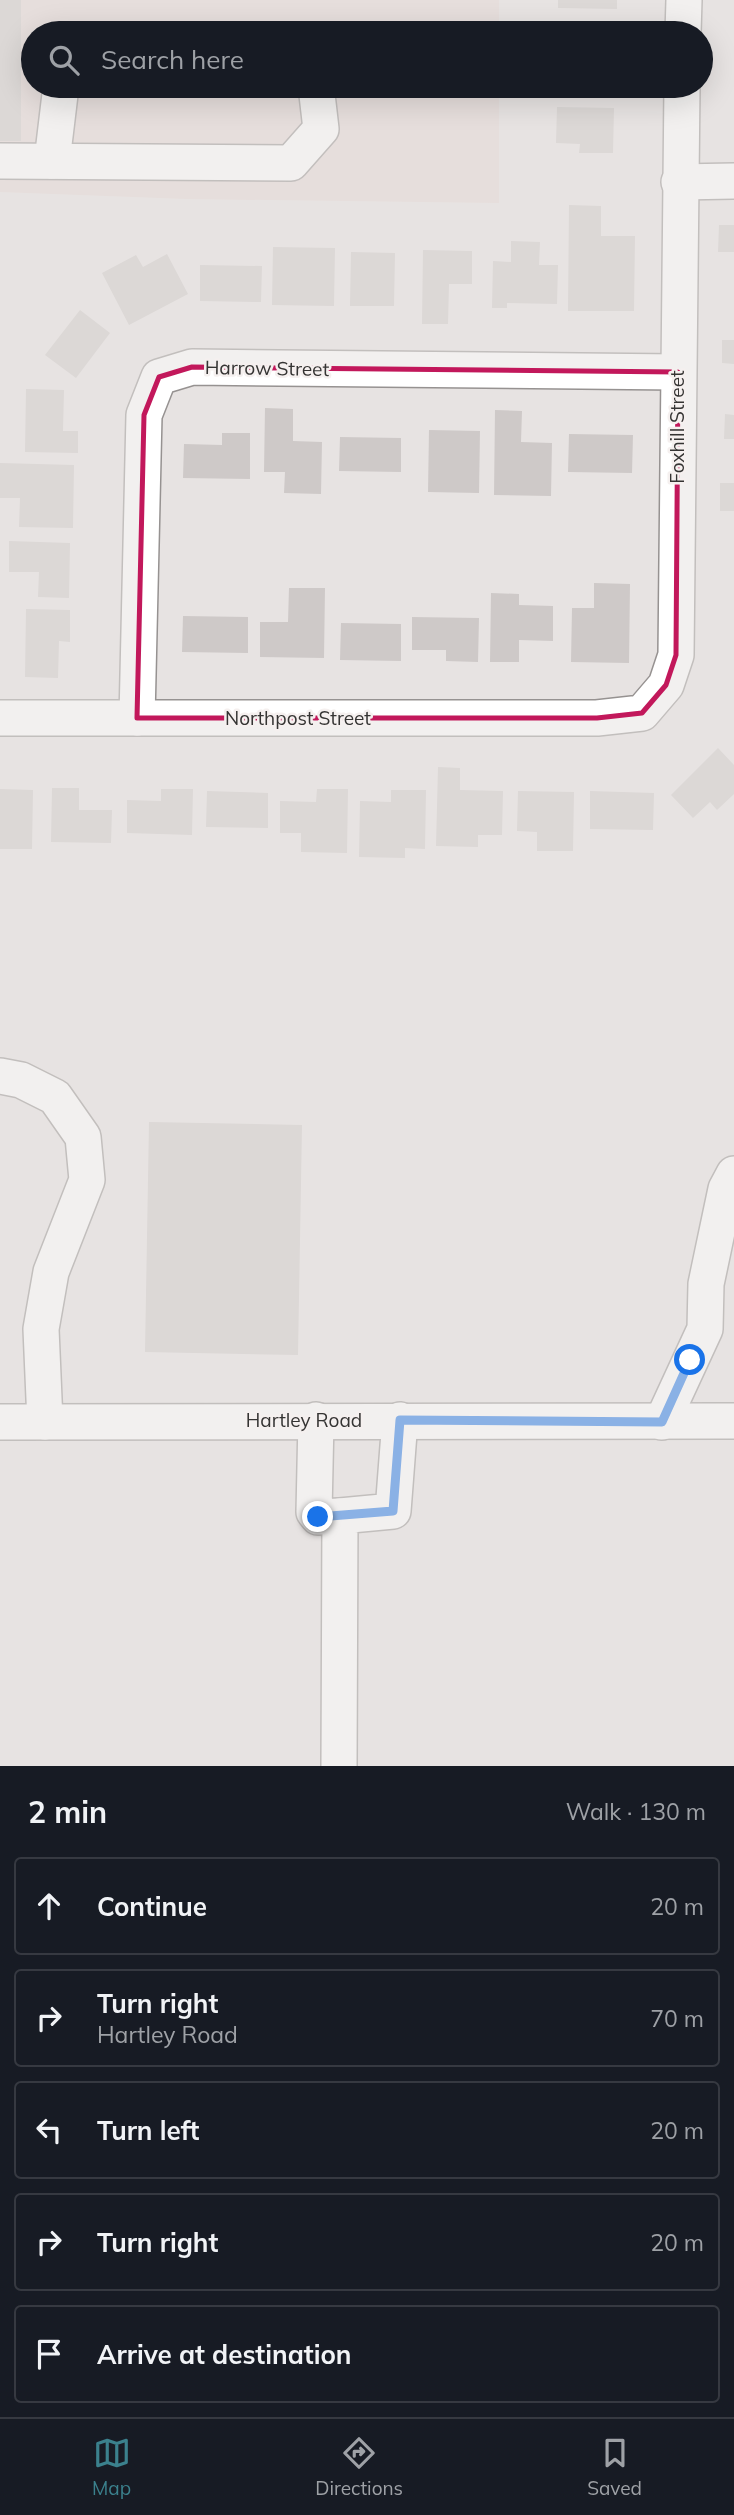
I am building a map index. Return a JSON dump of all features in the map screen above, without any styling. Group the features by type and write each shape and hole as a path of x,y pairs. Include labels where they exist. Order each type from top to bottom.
{"street":[{"path":"683,21 684,0"},
{"path":"52,161 60,98"},
{"path":"0,160 291,163 321,130 318,98"},
{"name":"Foxhill Street","path":"597,718 642,713 666,685 676,655 682,98"},
{"path":"679,183 734,181"},
{"name":"Harrow Street","path":"137,718 144,415 159,377 192,368 678,372"},
{"name":"Northpost Street","path":"0,718 597,718"},
{"path":"0,1076 21,1080 55,1097 83,1137 87,1180 51,1272 41,1329 45,1422"},
{"path":"662,1422 705,1329 706,1284 726,1189 734,1174"},
{"path":"316,1420 314,1512 318,1517 393,1511 400,1420"},
{"name":"Hartley Road","path":"0,1422 734,1422"},
{"path":"339,1766 340,1516"}],"highlighted area":[{"path":"192,367 678,372 676,655 666,685 642,713 597,718 137,718 144,415 159,377"}],"shaded area":[{"path":"0,0 499,0 499,21 21,21 21,98 499,98 499,203 187,199 0,192"}],"building":[{"path":"0,0 21,0 21,141 0,141"},
{"path":"558,0 617,0 617,9 558,8"},
{"path":"557,107 614,108 613,153 579,153 580,144 556,143"},
{"path":"569,205 601,206 601,236 635,236 634,311 568,311"},
{"path":"719,225 734,225 734,252 718,252"},
{"path":"511,241 540,242 539,265 558,265 557,304 507,303 507,308 492,308 493,261 511,262"},
{"path":"273,247 335,248 334,306 272,305"},
{"path":"423,250 472,251 472,284 449,284 448,324 422,324"},
{"path":"351,252 395,253 394,306 350,306"},
{"path":"167,254 188,294 129,325 102,273 136,255 143,267"},
{"path":"200,265 262,266 261,302 200,301"},
{"path":"80,310 110,333 76,378 45,355"},
{"path":"722,340 734,340 734,364 722,363"},
{"path":"26,389 64,390 63,431 78,431 78,453 25,452"},
{"path":"265,408 293,409 293,441 322,442 321,494 284,493 285,472 264,472"},
{"path":"495,410 522,411 521,442 552,443 551,496 494,495"},
{"path":"725,414 734,415 734,439 724,439"},
{"path":"429,430 480,431 479,493 428,492"},
{"path":"222,433 250,433 250,479 183,478 184,444 222,445"},
{"path":"569,434 633,435 632,473 568,472"},
{"path":"340,437 401,438 401,472 339,471"},
{"path":"0,463 74,465 73,528 19,527 20,498 0,498"},
{"path":"720,483 734,483 734,511 720,511"},
{"path":"9,541 70,543 69,598 38,597 39,572 9,572"},
{"path":"594,583 630,584 629,663 571,662 572,608 594,608"},
{"path":"289,588 325,588 324,658 260,657 260,622 288,622"},
{"path":"491,593 519,594 519,605 553,606 553,641 519,640 519,662 490,662"},
{"path":"26,609 70,610 70,642 59,641 58,678 25,677"},
{"path":"183,616 248,617 248,653 182,652"},
{"path":"412,617 479,618 478,662 446,661 446,650 412,650"},
{"path":"341,623 401,624 401,661 340,660"},
{"path":"718,748 734,765 734,794 717,810 710,802 693,818 671,795"},
{"path":"438,767 460,768 460,790 503,791 502,835 478,835 478,847 436,846"},
{"path":"52,788 79,788 79,810 112,810 111,843 51,842"},
{"path":"0,789 33,790 32,849 0,849"},
{"path":"161,789 193,789 192,835 127,833 127,800 161,801"},
{"path":"317,789 348,789 347,853 301,852 301,833 280,833 280,801 316,802"},
{"path":"391,790 426,790 425,849 405,848 405,858 359,857 360,801 391,802"},
{"path":"207,791 268,793 268,828 206,827"},
{"path":"518,791 574,792 573,851 537,851 537,832 517,831"},
{"path":"590,791 654,793 653,830 590,829"},
{"path":"149,1122 302,1125 298,1355 145,1352"}],"route":[{"path":"318,1517 393,1511 400,1420 662,1422 690,1360"}]}
